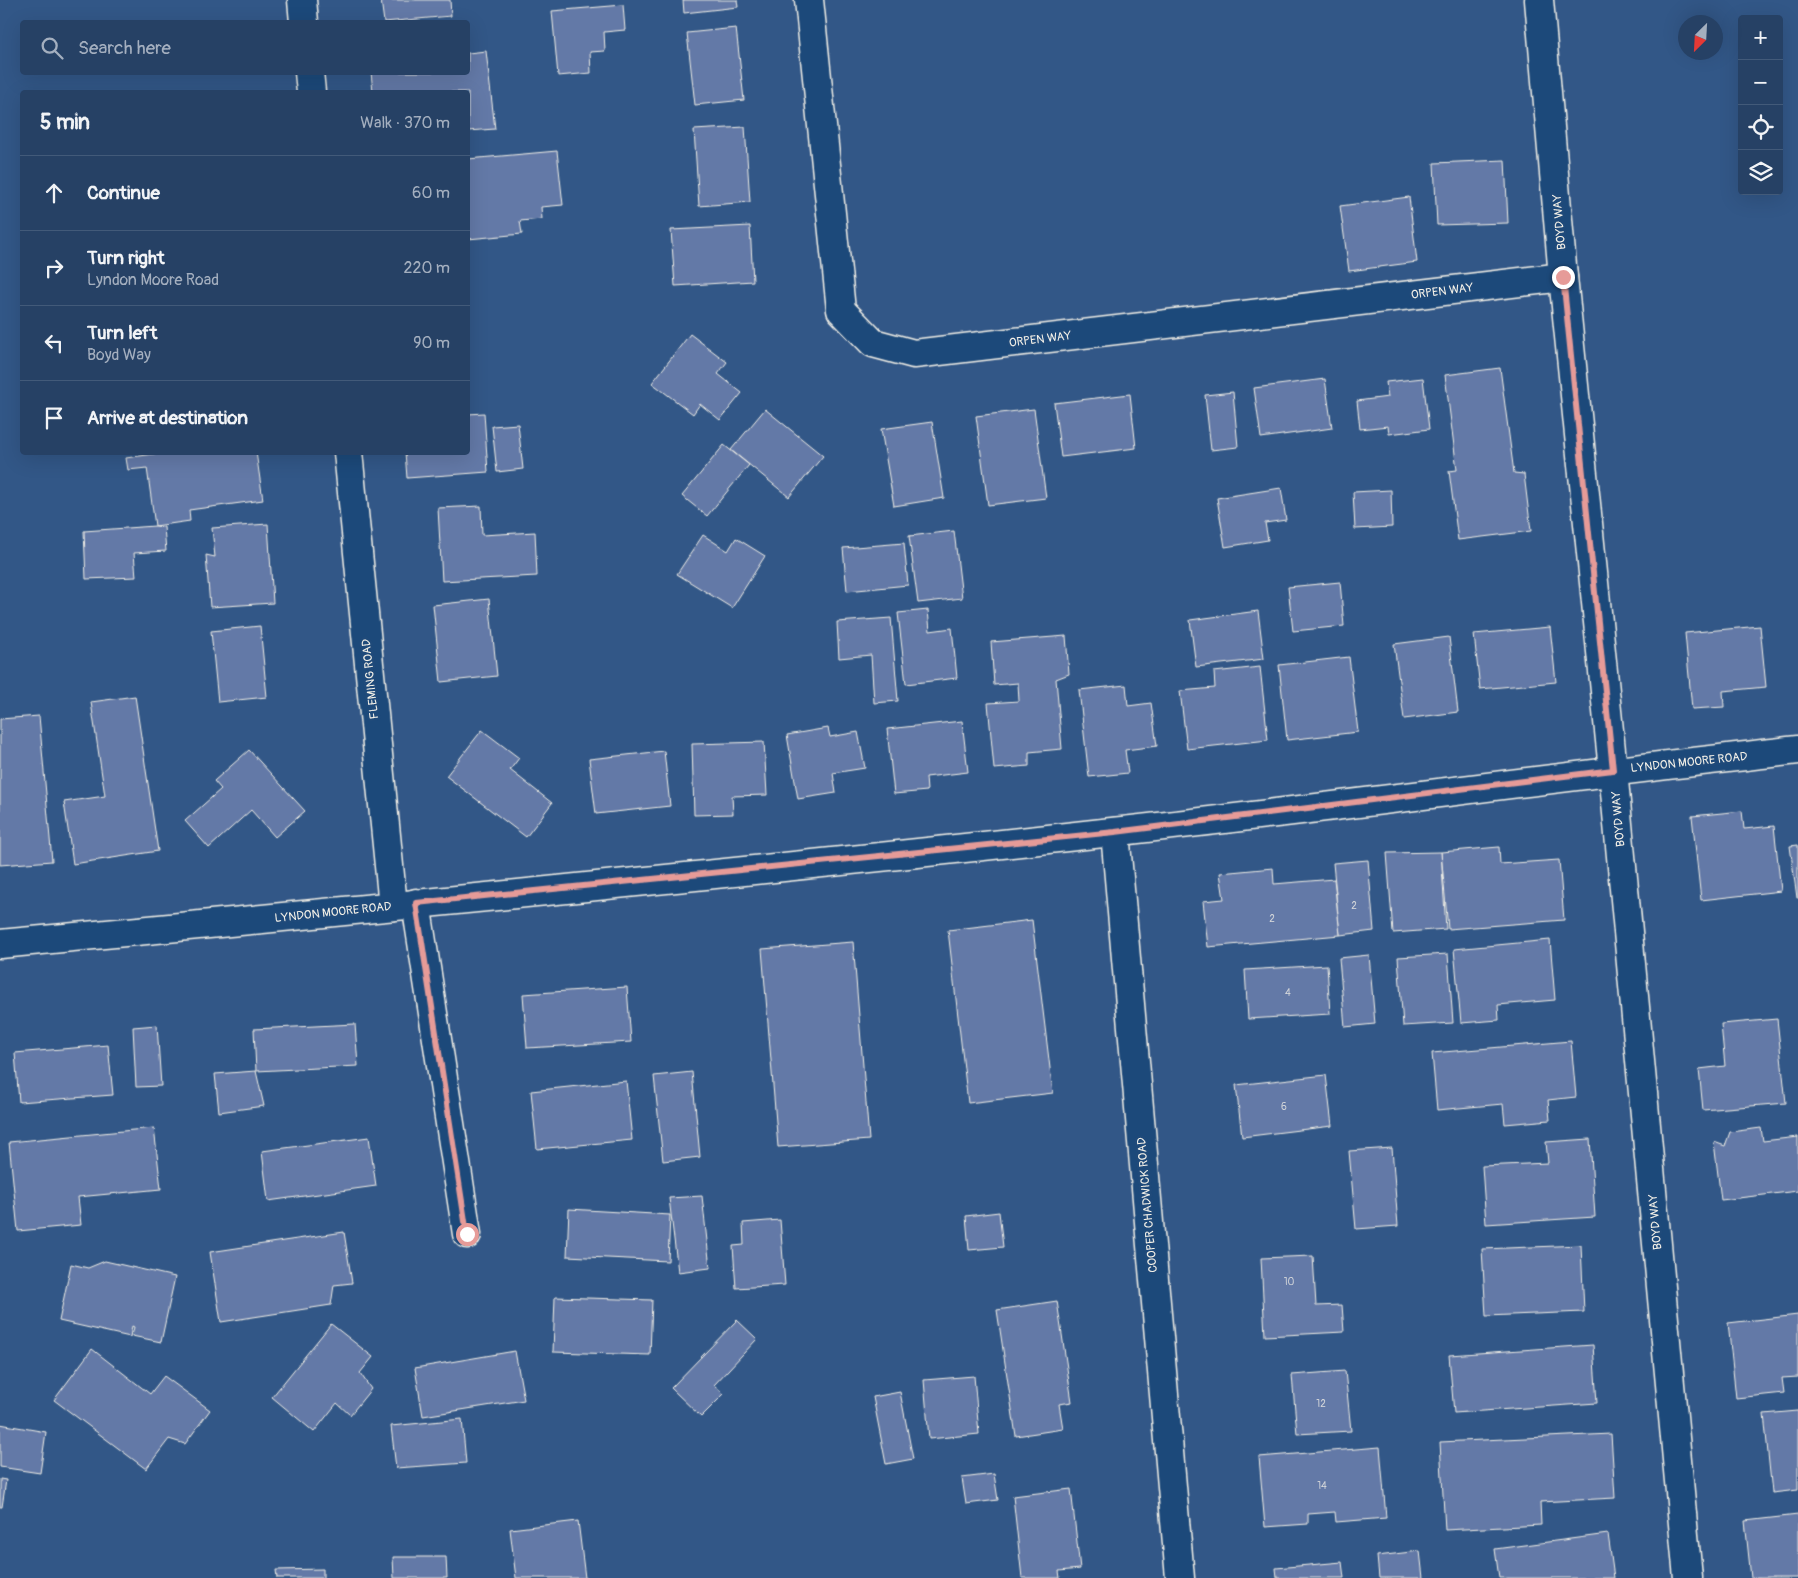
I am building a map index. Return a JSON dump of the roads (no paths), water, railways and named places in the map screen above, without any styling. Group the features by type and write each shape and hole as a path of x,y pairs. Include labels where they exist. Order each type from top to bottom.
{"street":[{"path":"302,0 304,20"},
{"name":"ORPEN WAY","path":"809,0 841,310 873,343 914,354 1563,277"},
{"name":"BOYD WAY","path":"1539,0 1563,277 1613,770 1688,1578"},
{"path":"309,75 311,90"},
{"name":"FLEMING ROAD","path":"348,455 405,905 467,1234"},
{"name":"LYNDON MOORE ROAD","path":"0,944 405,905 1115,832 1613,770 1798,750"},
{"name":"COOPER CHADWICK ROAD","path":"1115,832 1180,1578"}]}
